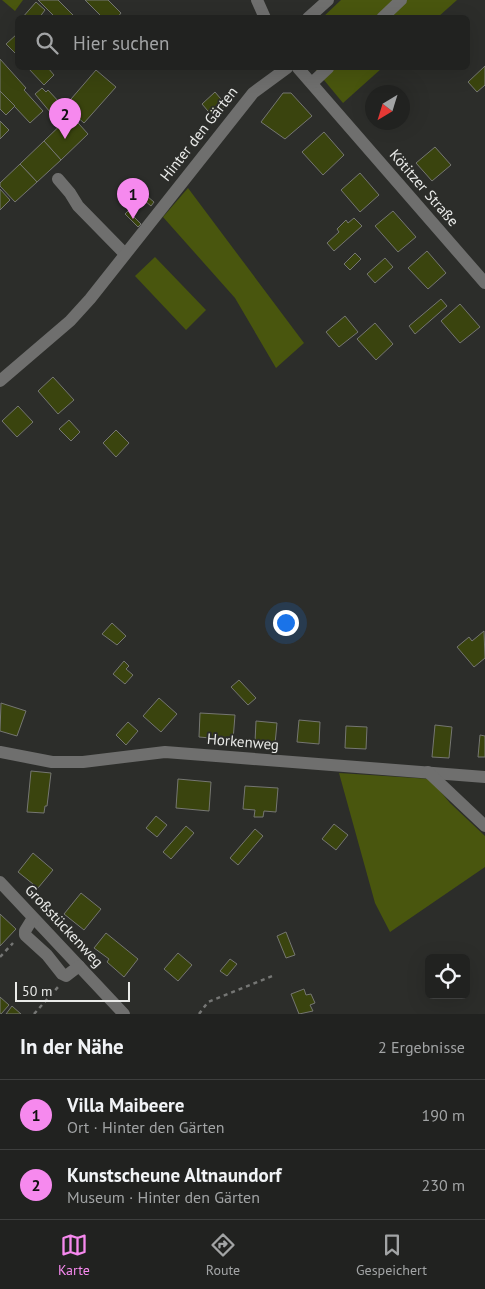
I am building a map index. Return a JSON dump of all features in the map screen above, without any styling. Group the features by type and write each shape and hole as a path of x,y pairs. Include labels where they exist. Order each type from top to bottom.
{"street":[{"path":"257,0 264,15"},
{"path":"311,15 328,0"},
{"path":"385,15 401,0"},
{"name":"Hinter den Gärten","path":"0,381 70,320 125,254 252,92 284,70"},
{"name":"Kötitzer Straße","path":"300,70 485,284"},
{"path":"312,83 326,70"},
{"path":"58,178 78,206 125,254"},
{"name":"Horkenweg","path":"0,752 52,762 83,762 165,752 485,777"},
{"path":"428,772 485,826"},
{"name":"Großstückenweg","path":"0,882 124,1014"},
{"path":"33,918 25,931 25,935 66,976 79,966"}],"path":[{"path":"0,956 10,945 25,935"},
{"path":"198,1014 208,1002 275,975"},
{"path":"34,1014 66,976"}],"green space":[{"path":"2,0 23,0 15,11"},
{"path":"341,0 457,0 440,15 325,15"},
{"path":"316,70 380,70 343,103"},
{"path":"188,188 304,343 276,368 235,298 163,217"},
{"path":"155,257 206,310 186,330 135,276"},
{"path":"339,773 430,779 450,803 485,836 485,867 390,932 375,903"}],"building":[{"path":"38,0 58,0 73,15 53,15"},
{"path":"85,0 108,0 121,13 119,15 100,15"},
{"path":"36,2 45,10 41,15 25,15"},
{"path":"15,36 15,53 6,44"},
{"path":"0,59 26,88 24,90 43,111 30,123 0,91"},
{"path":"485,66 485,85 477,92 468,82"},
{"path":"30,70 50,70 54,75 44,85"},
{"path":"96,70 116,87 84,123 65,106"},
{"path":"42,88 46,92 48,90 60,103 50,112 35,94"},
{"path":"0,91 15,106 6,115 0,109"},
{"path":"215,92 226,105 213,117 202,104"},
{"path":"283,93 291,93 312,116 285,139 261,122"},
{"path":"71,115 88,134 61,160 44,141"},
{"path":"0,121 9,130 0,139"},
{"path":"324,132 344,155 323,175 302,152"},
{"path":"44,141 61,160 37,182 20,164"},
{"path":"435,147 451,165 432,181 416,163"},
{"path":"20,164 37,182 15,202 0,186 0,183"},
{"path":"360,173 379,195 360,212 341,190"},
{"path":"0,189 10,200 0,210"},
{"path":"148,197 154,202 151,206 144,200"},
{"path":"128,211 141,224 138,227 125,214"},
{"path":"393,211 416,237 398,252 375,226"},
{"path":"354,218 362,226 334,251 327,243 339,232 337,229 346,220 348,223"},
{"path":"427,251 446,273 428,289 408,268"},
{"path":"355,253 361,259 350,270 344,264"},
{"path":"385,258 393,267 375,283 367,274"},
{"path":"441,299 447,306 415,334 409,326"},
{"path":"460,304 480,327 460,343 441,321"},
{"path":"345,316 358,332 339,347 326,332"},
{"path":"375,323 393,344 376,360 357,339"},
{"path":"53,377 74,400 58,414 38,391"},
{"path":"18,406 33,422 17,437 2,421"},
{"path":"69,420 80,432 71,441 59,429"},
{"path":"116,430 129,443 116,457 103,443"},
{"path":"112,623 126,636 117,645 102,634"},
{"path":"484,631 485,658 474,667 457,647 469,637 472,641"},
{"path":"124,661 129,666 126,669 133,675 125,684 113,674"},
{"path":"239,680 256,698 248,705 231,687"},
{"path":"159,698 177,714 161,732 143,716"},
{"path":"1,703 26,711 17,736 0,731"},
{"path":"200,713 235,715 233,740 199,737"},
{"path":"299,720 320,722 319,744 297,742"},
{"path":"256,721 277,723 275,744 255,742"},
{"path":"128,722 138,731 126,745 116,735"},
{"path":"435,725 452,727 449,758 432,757"},
{"path":"346,726 367,727 366,749 345,748"},
{"path":"480,735 485,736 485,757 478,757"},
{"path":"31,771 51,773 47,806 45,806 44,813 27,812"},
{"path":"178,779 211,782 209,811 176,808"},
{"path":"245,786 278,788 276,812 264,811 263,817 254,817 255,810 243,809"},
{"path":"156,816 167,825 157,837 146,828"},
{"path":"334,824 348,835 336,850 322,839"},
{"path":"186,826 194,833 171,859 163,852"},
{"path":"255,829 263,836 238,865 230,858"},
{"path":"33,853 53,870 38,888 18,872"},
{"path":"81,893 101,909 84,930 64,914"},
{"path":"0,914 16,929 0,946"},
{"path":"286,932 295,955 286,958 277,936"},
{"path":"106,933 138,959 124,977 107,962 109,959 94,948"},
{"path":"178,953 192,965 178,981 164,969"},
{"path":"230,959 237,964 227,976 220,971"},
{"path":"304,989 306,995 311,994 315,1003 310,1005 313,1011 299,1014 291,994"},
{"path":"0,997 9,1005 1,1014 0,1014"},
{"path":"12,1006 21,1014 6,1014"}],"place":[{"name":"Kunstscheune Altnaundorf","path":"65,139"},
{"name":"Villa Maibeere","path":"133,219"}]}
